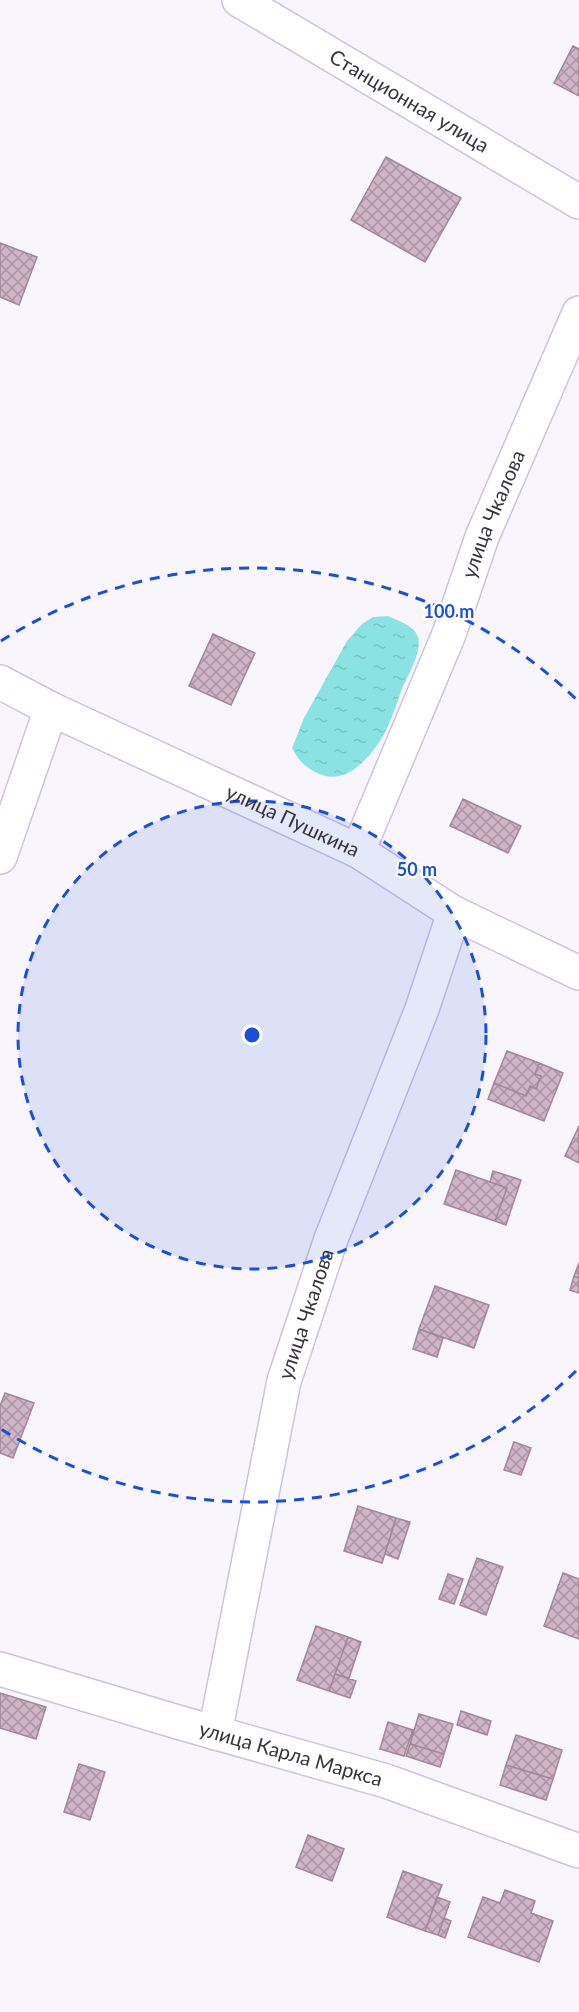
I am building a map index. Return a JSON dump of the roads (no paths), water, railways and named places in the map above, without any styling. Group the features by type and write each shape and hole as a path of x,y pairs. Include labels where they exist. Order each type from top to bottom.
{"street":[{"name":"Станционная улица","path":"239,0 579,202"},
{"name":"улица Чкалова","path":"358,851 448,634 482,537 579,313"},
{"name":"улица Пушкина","path":"0,682 51,709 358,851 454,913 579,973"},
{"path":"0,857 51,709"},
{"name":"улица Чкалова","path":"215,1733 284,1381 331,1239 422,1009 454,913"},
{"name":"улица Карла Маркса","path":"0,1669 386,1781 579,1851"}],"water":[{"path":"388,616 413,629 419,643 414,664 388,725 372,752 357,767 340,776 331,777 317,773 301,761 292,748 304,718 347,641 362,624 373,617"}]}
